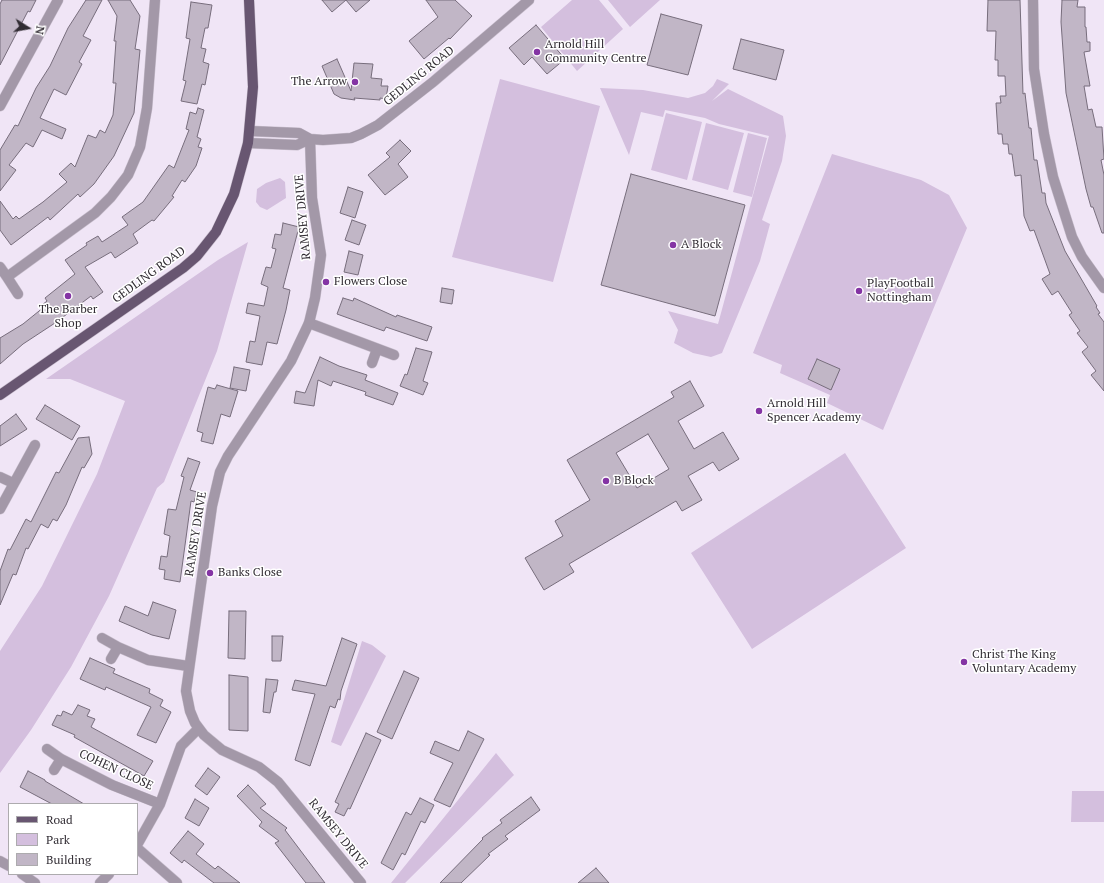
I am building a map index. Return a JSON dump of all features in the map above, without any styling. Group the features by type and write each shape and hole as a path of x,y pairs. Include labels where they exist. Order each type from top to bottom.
{"main road":[{"path":"248,143 253,87 253,58 249,0"},
{"name":"GEDLING ROAD","path":"0,395 183,268 197,256 211,239 224,217 241,175 248,143"}],"street":[{"path":"0,106 58,0"},
{"path":"7,277 94,213 111,197 132,167 140,147 148,102 155,0"},
{"name":"GEDLING ROAD","path":"248,143 298,145 310,139 352,138 378,125 433,82 529,0"},
{"path":"1033,0 1034,69 1044,134 1053,177 1072,237 1082,257 1104,288"},
{"name":"GEDLING ROAD","path":"250,131 299,133 310,139"},
{"name":"RAMSEY DRIVE","path":"310,139 312,198 321,254 318,281 309,323 291,361 228,456 220,472 212,506 188,666 186,691 188,704 198,729 216,746 259,767 278,782 361,883"},
{"path":"0,268 18,294"},
{"path":"309,323 394,355"},
{"path":"372,363 377,349"},
{"path":"0,509 35,445"},
{"path":"0,476 13,483"},
{"path":"102,638 118,647 148,660 188,666"},
{"path":"111,658 118,647"},
{"path":"138,844 160,804 179,750 198,729"},
{"name":"COHEN CLOSE","path":"48,749 61,759 112,785 160,804"},
{"name":"COHEN CLOSE","path":"54,770 61,759"},
{"path":"138,847 177,883"},
{"path":"24,875 36,883"},
{"path":"100,883 107,875"}],"green space":[{"path":"572,0 599,0 623,29 577,71 541,27"},
{"path":"608,0 660,0 630,27"},
{"path":"500,79 600,106 553,282 452,257"},
{"path":"717,79 729,84 712,101 728,89 783,116 786,136 782,161 762,220 770,224 760,261 722,353 711,357 693,353 674,343 678,330 668,311 718,324 769,136 719,124 705,118 665,110 663,117 641,112 629,155 600,88 643,90 688,98 705,93 713,86"},
{"path":"666,113 702,122 687,180 651,170"},
{"path":"706,123 744,133 728,190 692,180"},
{"path":"748,133 767,138 752,197 733,192"},
{"name":"PlayFootball Nottingham","path":"832,154 921,180 949,195 967,228 883,430 827,403 830,395 780,373 782,365 753,353"},
{"path":"280,178 285,182 286,198 267,210 260,207 256,202 257,189 266,183"},
{"path":"248,242 217,351 164,482 157,488 109,596 71,667 31,730 0,773 0,651 42,586 97,474 125,401 70,379 46,379 218,260"},
{"path":"845,453 906,548 752,649 691,553"},
{"path":"362,641 372,645 386,656 341,746 331,742"},
{"path":"496,753 514,775 405,883 391,883"},
{"path":"1072,791 1104,791 1104,822 1071,822"}],"building":[{"path":"2,0 36,0 30,12 28,11 0,65 0,4"},
{"path":"86,0 102,0 83,36 91,40 79,62 82,64 66,95 54,89 40,118 66,129 62,139 42,130 33,147 26,143 9,165 16,170 0,191 0,150 15,125 18,126 36,88 50,66 68,28"},
{"path":"108,0 130,0 140,16 135,49 140,50 134,113 114,156 94,184 80,197 78,194 50,220 48,217 11,245 0,230 0,201 13,219 16,216 19,219 43,202 67,182 59,174 71,163 75,167 88,135 96,138 100,130 105,133 113,115 116,83 113,83 116,41 114,41 117,16"},
{"path":"322,0 346,0 332,12"},
{"path":"346,0 370,0 356,12"},
{"path":"426,0 455,0 472,16 450,39 449,38 424,59 409,41 438,17"},
{"path":"988,0 1020,0 1023,94 1025,93 1029,128 1031,128 1034,160 1037,160 1042,193 1045,193 1046,203 1065,251 1097,306 1096,307 1100,313 1098,314 1104,322 1104,391 1091,375 1096,371 1082,352 1088,347 1077,333 1080,331 1069,315 1072,313 1058,291 1052,295 1042,279 1050,274 1034,230 1030,231 1024,216 1021,175 1015,176 1012,154 1009,154 1008,144 1003,144 1002,134 998,134 996,103 1001,103 1000,96 1006,96 1005,76 998,76 998,60 995,60 996,31 987,31"},
{"path":"1062,0 1078,0 1077,7 1085,7 1085,27 1087,42 1090,42 1090,51 1084,52 1090,86 1084,86 1088,110 1092,109 1096,127 1102,127 1104,159 1101,160 1104,175 1104,233 1102,233 1093,207 1091,207 1086,189 1066,93 1061,22"},
{"path":"191,2 212,5 208,28 205,28 201,48 206,49 203,62 209,64 205,85 202,84 197,104 181,101 186,81 183,80 190,39 186,38"},
{"path":"661,14 702,25 688,75 647,65"},
{"name":"Arnold Hill Community Centre","path":"536,25 565,59 547,74 532,57 524,65 509,48"},
{"path":"741,39 784,50 776,80 733,69"},
{"name":"The Arrow","path":"337,59 351,91 354,63 373,64 371,78 382,79 381,86 388,86 386,99 354,98 355,100 341,98 334,94 322,66"},
{"path":"198,108 204,110 197,137 201,139 198,147 202,148 196,166 185,182 182,180 172,196 174,197 154,221 152,220 133,234 138,243 115,258 111,252 85,267 103,292 93,299 91,296 55,323 23,344 0,364 0,338 23,324 44,307 42,305 47,301 45,298 75,274 65,260 87,245 86,243 98,236 102,242 128,225 122,217 143,202 169,165 174,168 189,130 186,129 190,112 196,114"},
{"path":"400,140 411,151 398,164 408,177 385,195 368,175 390,157 386,153"},
{"name":"A Block","path":"631,174 745,205 715,316 601,285"},
{"path":"348,187 363,192 355,218 340,213"},
{"path":"352,220 366,225 359,245 345,240"},
{"path":"283,223 299,227 283,288 290,290 277,344 267,342 262,365 246,362 250,341 255,342 260,316 246,313 248,303 264,306 268,287 261,284 266,267 271,268 276,249 272,248 275,234 281,235"},
{"path":"349,251 363,255 358,275 344,272"},
{"path":"442,288 454,290 452,304 440,302"},
{"path":"343,298 353,301 354,298 396,317 397,315 432,327 427,341 386,327 384,331 337,314"},
{"path":"416,348 432,352 423,381 428,383 423,395 400,386 405,374 407,375"},
{"path":"320,357 339,366 367,375 365,380 398,393 393,405 365,395 366,392 333,381 331,386 318,380 314,406 294,403 296,391 305,393"},
{"path":"817,359 840,369 831,390 808,379"},
{"path":"234,367 250,370 246,391 230,388"},
{"name":"B Block","path":"690,381 704,406 678,421 694,449 723,432 739,459 719,471 713,462 688,476 702,500 682,511 676,501 569,564 574,572 544,590 525,558 563,536 555,521 590,500 567,460 674,397 671,392","holes":["648,434 669,469 637,488 616,453"]},
{"path":"217,385 238,391 230,417 221,414 213,444 201,441 203,433 197,431 208,387 215,389"},
{"path":"45,405 80,426 72,440 36,419"},
{"path":"16,414 27,429 0,446 0,426"},
{"path":"89,437 92,454 84,468 82,467 66,505 57,521 53,519 48,528 41,524 28,549 26,548 16,575 13,574 0,605 0,571 8,549 10,550 26,519 31,522 56,472 59,473 78,438"},
{"path":"188,458 200,462 190,490 197,492 194,502 191,501 180,582 164,579 165,570 159,569 161,556 167,557 170,536 164,534 168,509 176,510 184,477 181,476"},
{"path":"153,602 176,610 169,639 152,635 119,621 125,606 148,616"},
{"path":"229,611 246,611 245,659 228,658"},
{"path":"272,636 283,636 281,661 272,661"},
{"path":"342,638 357,644 341,691 340,700 338,699 335,708 330,706 310,766 295,760 315,694 292,690 295,680 326,686"},
{"path":"90,658 115,669 113,673 150,689 149,693 163,700 160,706 171,712 156,743 137,735 151,707 106,687 105,690 80,679"},
{"path":"404,671 419,678 392,739 377,732"},
{"path":"229,675 248,677 248,731 229,730"},
{"path":"266,679 278,680 270,713 263,712"},
{"path":"78,705 90,710 87,716 95,719 91,727 153,761 144,776 74,737 75,735 52,725 57,715 61,716 63,711 72,715"},
{"path":"468,731 484,739 450,807 434,800 453,763 430,753 435,741 459,751"},
{"path":"366,733 381,740 350,809 348,808 344,816 335,812 339,804 335,802"},
{"path":"208,768 220,777 207,795 195,786"},
{"path":"28,771 82,803 50,803 20,787"},
{"path":"248,785 266,804 260,808 287,828 285,830 325,883 306,883 275,843 279,841 259,826 262,822 237,796"},
{"path":"531,797 540,810 505,836 508,839 488,854 490,855 461,883 440,883 483,839 482,838 502,823 500,820"},
{"path":"420,798 434,805 425,823 421,821 405,855 402,853 393,870 381,863 406,812 411,815"},
{"path":"195,799 209,808 199,826 185,818"},
{"path":"188,831 204,844 196,854 215,869 218,866 240,883 214,883 184,860 182,863 170,853"},
{"path":"596,868 609,883 578,883"}],"place":[{"name":"Arnold Hill Community Centre","path":"537,52"},
{"name":"The Arrow","path":"355,82"},
{"name":"A Block","path":"673,245"},
{"name":"Flowers Close","path":"326,282"},
{"name":"PlayFootball Nottingham","path":"859,291"},
{"name":"The Barber Shop","path":"68,296"},
{"name":"Arnold Hill Spencer Academy","path":"759,411"},
{"name":"B Block","path":"606,481"},
{"name":"Banks Close","path":"210,573"},
{"name":"Christ The King Voluntary Academy","path":"964,662"}]}
